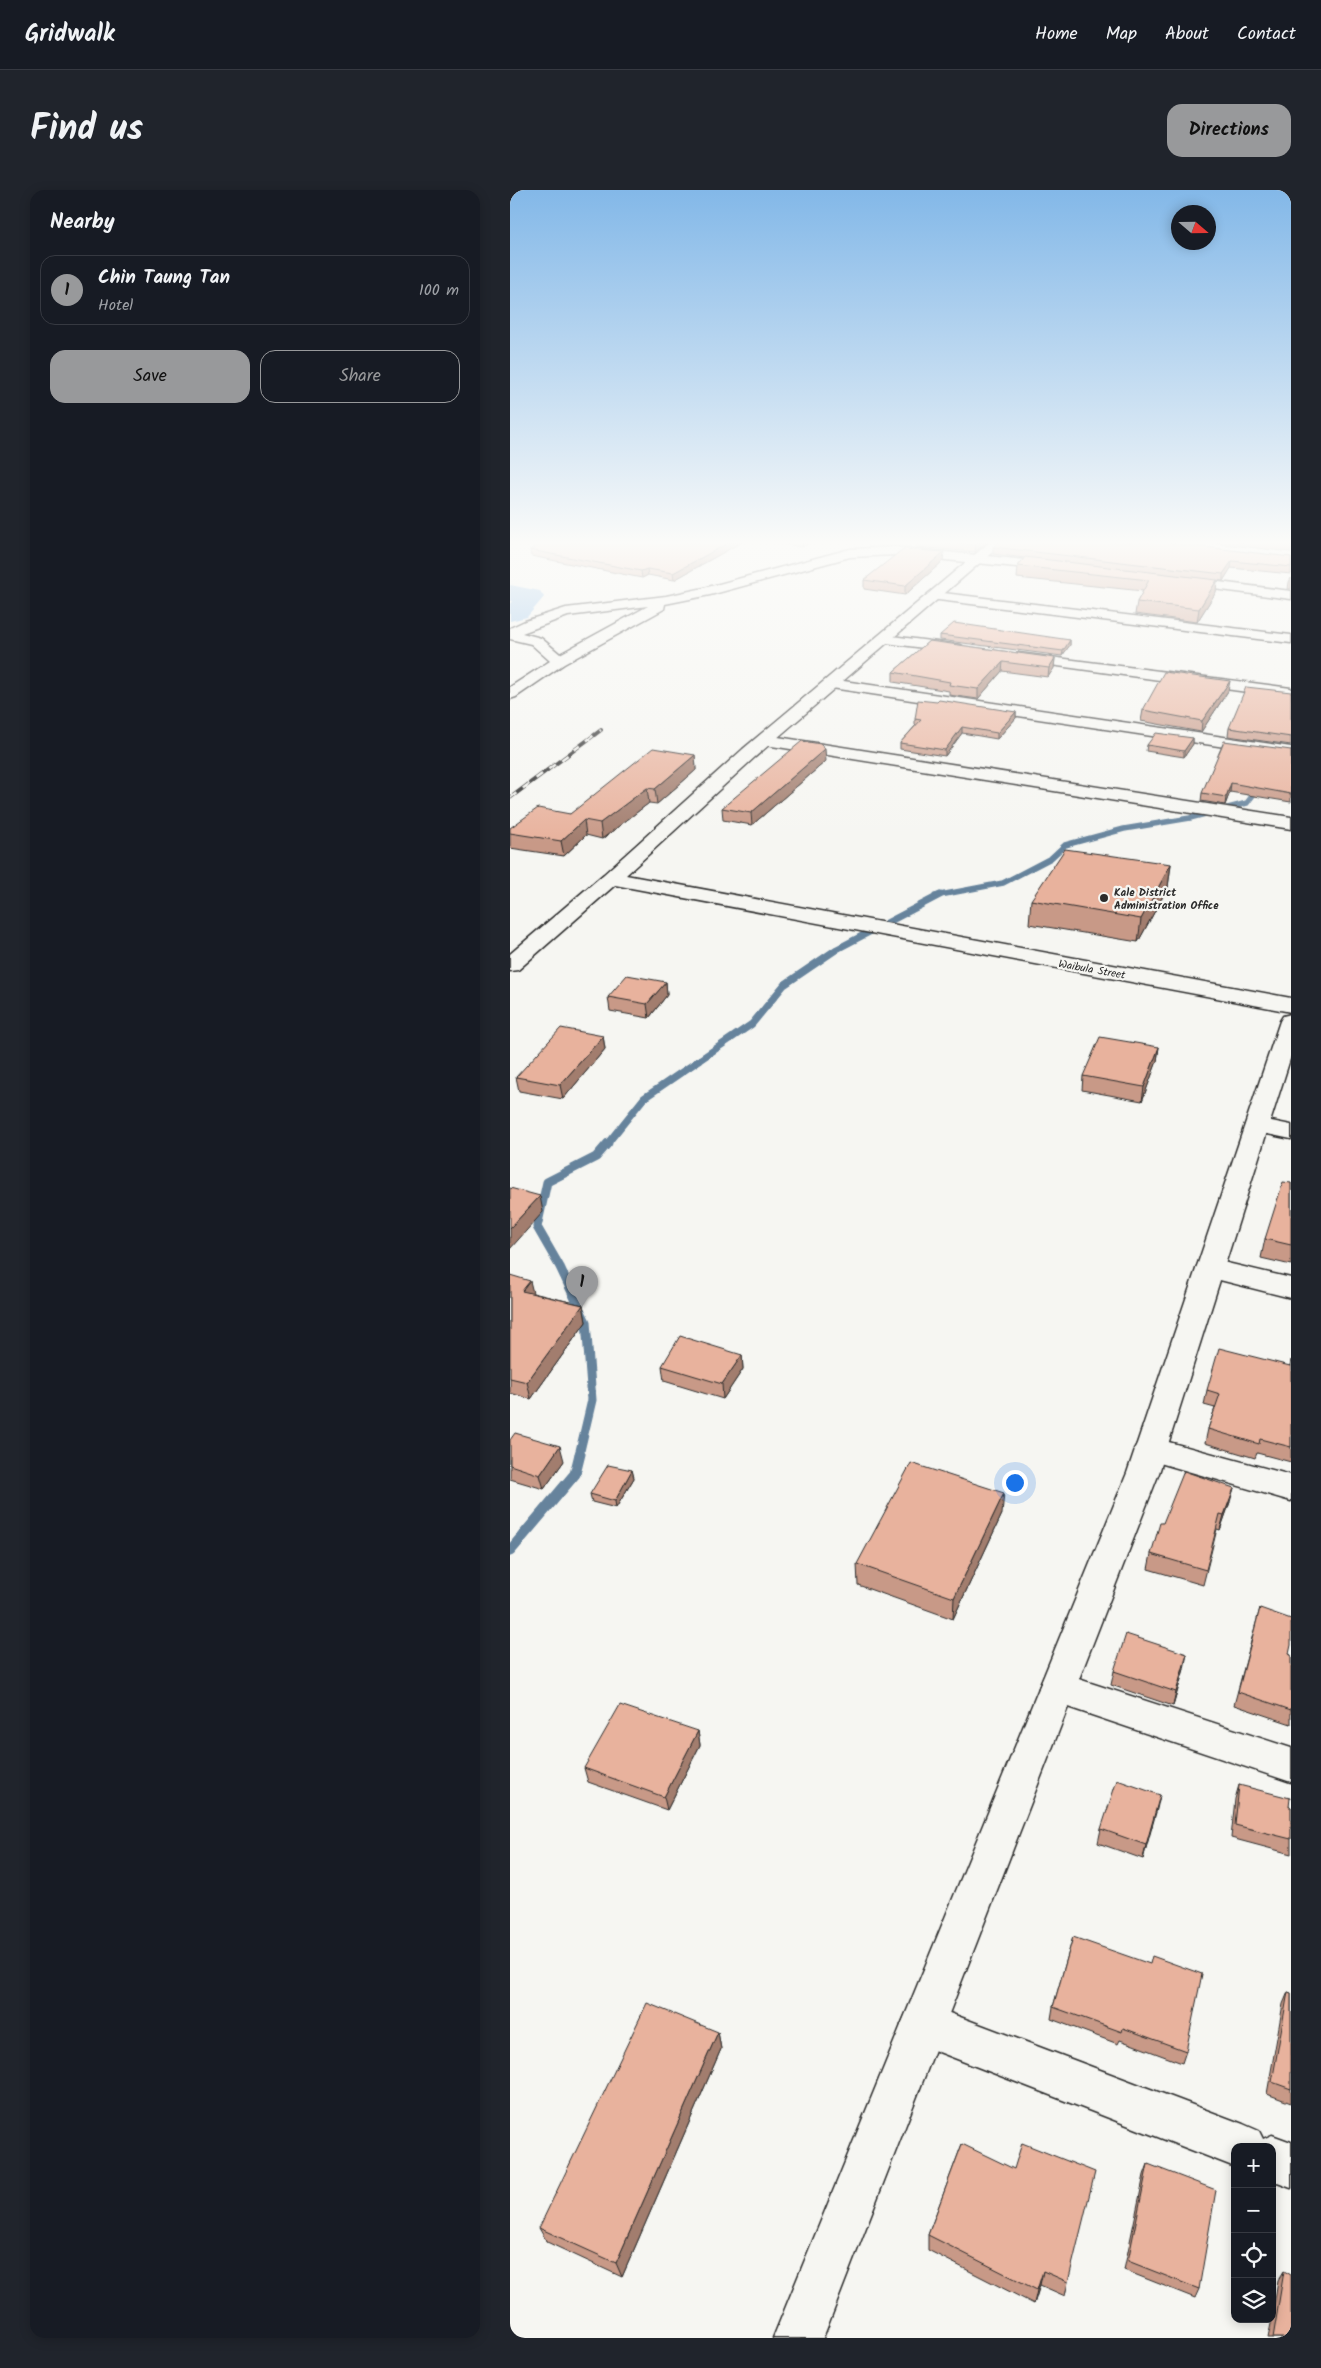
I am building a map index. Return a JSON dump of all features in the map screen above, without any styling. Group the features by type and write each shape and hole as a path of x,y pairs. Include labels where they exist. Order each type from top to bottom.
{"street":[{"path":"537,642 559,661"},
{"path":"510,694 559,661 593,642"},
{"path":"510,964 611,878 765,740 880,642"},
{"path":"908,642 981,652"},
{"path":"1000,655 1291,693"},
{"path":"830,684 1289,752"},
{"path":"765,740 1291,823"},
{"name":"Waibula Street","path":"611,878 859,926 1291,1005"},
{"path":"798,2338 1057,1688 1150,1449 1291,1020"},
{"path":"1257,1125 1291,1132"},
{"path":"1210,1268 1291,1288"},
{"path":"1150,1449 1291,1488"},
{"path":"1057,1688 1291,1765"},
{"path":"923,2025 1233,2143"},
{"path":"1276,2159 1291,2165"}],"building":[{"path":"928,642 1055,658 1049,668 1003,662 978,689 949,685 950,682 893,672"},
{"path":"996,642 1069,642 1063,651"},
{"path":"1164,672 1230,681 1202,721 1143,710"},
{"path":"1246,687 1291,692 1291,737 1229,728"},
{"path":"918,700 937,702 939,700 1016,712 997,733 962,727 945,750 900,743 921,720 915,719"},
{"path":"1156,733 1193,738 1184,751 1147,745"},
{"path":"802,741 821,744 825,749 751,813 722,808"},
{"path":"1224,741 1291,750 1291,794 1231,783 1226,797 1202,793"},
{"path":"653,748 695,755 655,789 647,788 600,823 584,820 561,841 510,833 510,828 538,808 570,814"},
{"path":"1065,849 1171,864 1141,919 1031,900"},
{"path":"627,975 666,982 647,1004 608,997"},
{"path":"561,1028 603,1036 560,1085 516,1077"},
{"path":"1100,1037 1159,1047 1144,1087 1083,1076"},
{"path":"1283,1182 1291,1183 1291,1245 1265,1239"},
{"path":"510,1188 540,1196 510,1228"},
{"path":"510,1275 530,1281 522,1291 583,1305 527,1382 510,1378"},
{"path":"680,1336 742,1355 722,1384 662,1366"},
{"path":"1219,1348 1290,1366 1291,1362 1291,1447 1260,1439 1259,1444 1208,1429 1220,1394 1207,1390"},
{"path":"515,1433 560,1446 540,1475 510,1465 510,1440"},
{"path":"911,1463 1004,1493 954,1598 857,1564"},
{"path":"608,1465 632,1470 615,1501 590,1494"},
{"path":"1184,1471 1234,1488 1224,1515 1220,1514 1206,1570 1151,1554 1160,1523 1163,1523"},
{"path":"1260,1608 1291,1619 1289,1654 1291,1655 1291,1710 1238,1692"},
{"path":"1126,1634 1187,1654 1176,1692 1114,1671"},
{"path":"620,1705 698,1731 664,1797 584,1768"},
{"path":"1117,1780 1160,1795 1146,1845 1101,1829"},
{"path":"1239,1785 1290,1798 1291,1839 1235,1825"},
{"path":"1073,1937 1150,1964 1152,1956 1202,1974 1186,2051 1123,2028 1122,2032 1053,2007"},
{"path":"1288,1992 1291,1993 1291,2089 1272,2082"},
{"path":"647,2003 718,2032 616,2263 539,2228"},
{"path":"1022,2143 1095,2172 1068,2282 1043,2271 1037,2290 928,2235 962,2144 1014,2169"},
{"path":"1148,2164 1216,2190 1199,2289 1128,2261"},
{"path":"1284,2271 1291,2275 1291,2338 1273,2338"}],"waterway":[{"path":"940,895 1003,883 1051,858 1065,845 1124,829 1190,818 1247,803 1259,787"},
{"path":"607,1144 644,1098 752,1024 784,985 837,949 940,895"},
{"path":"935,896 940,895"},
{"path":"579,1455 592,1400 586,1322 560,1267 537,1227 547,1182 596,1157 608,1143"},
{"path":"510,1551 575,1474 580,1454"}],"railway":[{"path":"510,798 601,730"}],"place":[{"name":"Kale District Administration Office","path":"1104,898"},
{"name":"Chin Taung Tan","path":"582,1307"}]}
